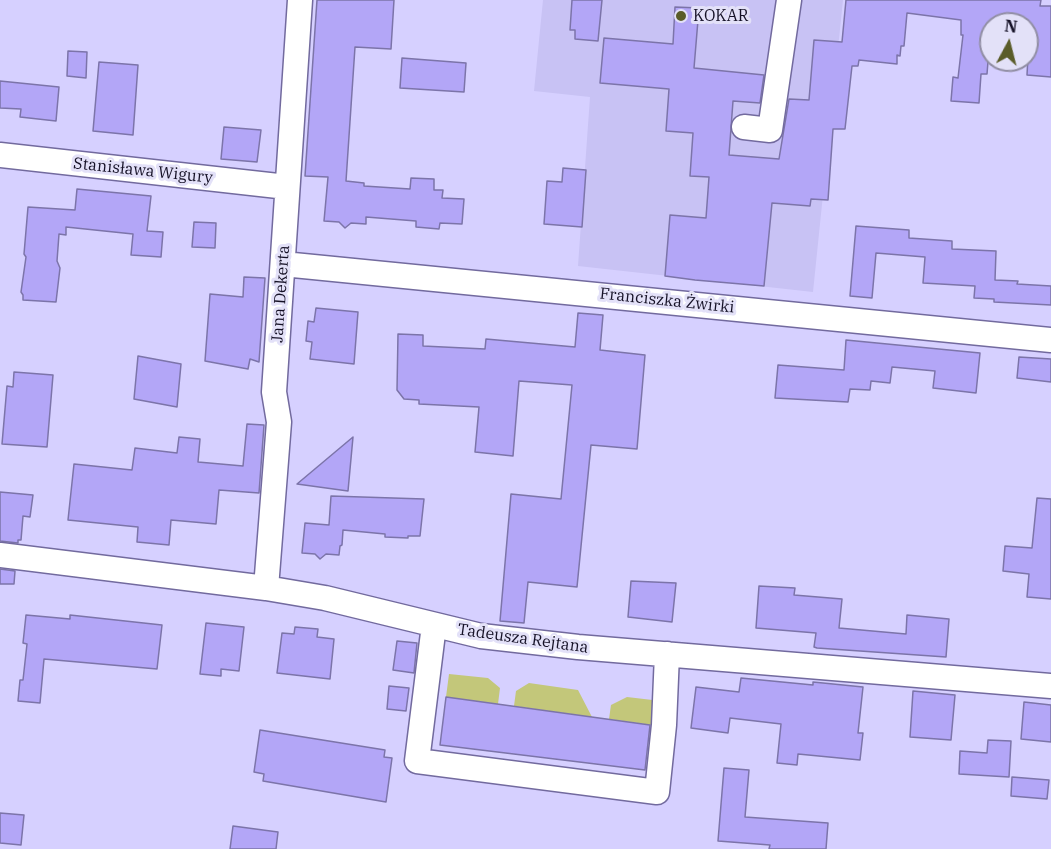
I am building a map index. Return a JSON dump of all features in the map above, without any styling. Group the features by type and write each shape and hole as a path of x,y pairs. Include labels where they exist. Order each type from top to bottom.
{"street":[{"name":"Jana Dekerta","path":"266,588 279,422 274,392 300,0"},
{"path":"744,128 770,130 789,0"},
{"name":"Stanisława Wigury","path":"0,155 287,187"},
{"name":"Franciszka Żwirki","path":"283,264 1051,339"},
{"name":"Tadeusza Rejtana","path":"0,555 266,588 325,598 492,637 578,647 1051,686"},
{"path":"434,625 417,761 657,792 664,725 667,654"}],"shaded area":[{"path":"543,0 843,0 813,292 578,266 590,97 534,91"}],"green space":[{"path":"449,674 488,678 500,688 498,704 446,697"},
{"path":"529,683 578,690 592,717 514,706 516,691"},
{"path":"627,697 661,701 659,726 609,719 611,705"}],"building":[{"path":"317,0 394,0 391,49 355,47 346,181 364,183 364,186 410,189 411,178 434,179 434,190 443,190 442,198 464,199 462,224 440,223 439,229 416,227 416,221 366,217 366,224 351,223 345,228 339,222 324,221 328,177 305,176"},
{"path":"572,0 602,0 598,41 575,39 575,30 570,30"},
{"path":"846,0 1041,0 1040,6 1051,6 1051,77 1027,75 1027,72 1039,72 1039,12 979,12 979,72 987,72 987,74 981,74 979,103 951,101 953,77 958,78 963,35 961,35 961,20 907,13 904,46 901,46 900,56 897,55 897,64 859,60 858,66 852,66 845,129 833,129 828,200 811,199 810,206 772,203 764,286 665,276 670,215 706,218 709,177 690,176 693,133 666,131 669,89 600,83 604,38 673,44 675,7 699,8 694,68 764,75 760,103 733,101 729,155 779,159 789,99 809,100 814,40 842,42"},
{"path":"68,51 87,52 86,78 67,76"},
{"path":"402,58 466,63 464,92 400,88"},
{"path":"99,62 138,65 133,135 93,131"},
{"path":"0,81 59,87 56,121 20,117 21,109 0,108"},
{"path":"224,127 261,130 257,162 221,159"},
{"path":"563,168 586,170 582,227 544,224 547,181 562,182"},
{"path":"77,189 151,196 147,231 163,232 161,257 131,255 133,234 66,227 66,235 59,234 57,261 60,268 56,302 23,300 21,292 26,257 24,254 28,207 75,210"},
{"path":"194,222 216,223 215,248 192,247"},
{"path":"856,226 909,230 909,238 952,241 952,249 996,251 995,280 1051,286 1051,305 994,302 994,299 974,298 975,286 923,283 925,257 876,253 872,298 850,296"},
{"path":"244,277 265,278 259,362 250,359 248,369 205,361 210,294 243,297"},
{"path":"316,308 358,312 354,364 310,359 312,342 306,341 308,321 314,322"},
{"path":"578,313 603,315 600,350 645,355 637,449 591,445 577,587 528,582 524,623 500,621 511,494 561,499 572,385 519,381 513,456 475,452 479,407 419,404 419,400 404,399 397,390 398,334 423,335 423,346 485,349 486,339 575,347"},
{"path":"846,340 980,353 976,393 933,388 935,371 892,367 890,383 871,381 870,390 850,389 848,402 775,398 778,365 844,370"},
{"path":"138,356 181,364 177,407 134,399"},
{"path":"1019,357 1051,359 1051,382 1017,378"},
{"path":"14,372 53,375 47,447 2,444 7,386 13,387"},
{"path":"247,424 264,425 259,493 219,490 216,524 171,520 169,545 137,542 138,527 68,520 74,464 132,470 135,448 177,453 179,437 200,439 198,462 243,466"},
{"path":"353,437 348,491 297,484"},
{"path":"0,492 33,495 30,517 23,516 21,540 18,540 18,543 0,541"},
{"path":"331,496 424,499 420,536 385,537 385,534 343,530 339,555 326,554 320,559 315,554 302,553 305,523 329,525"},
{"path":"1037,498 1051,499 1051,599 1027,597 1029,574 1003,571 1005,546 1032,548"},
{"path":"0,569 15,571 14,584 0,584"},
{"path":"631,581 676,583 672,622 628,617"},
{"path":"759,586 795,588 794,595 842,599 839,628 906,634 907,615 949,619 946,657 817,648 814,647 816,633 756,628"},
{"path":"26,615 70,619 70,615 162,625 157,669 44,659 40,703 18,701 27,644 23,643"},
{"path":"206,623 244,627 239,671 221,669 221,676 200,674"},
{"path":"295,627 318,629 317,637 334,639 330,679 277,673 282,633 294,634"},
{"path":"397,641 417,643 414,673 393,670"},
{"path":"741,678 863,687 858,733 863,733 860,760 798,754 797,765 777,763 781,724 730,718 728,733 691,728 696,687 739,692"},
{"path":"389,686 409,688 406,711 387,709"},
{"path":"913,691 955,695 951,740 910,737"},
{"path":"446,697 650,725 645,770 440,745"},
{"path":"1024,702 1051,705 1051,742 1021,739"},
{"path":"260,730 385,750 384,757 392,758 386,802 263,781 264,774 254,772"},
{"path":"988,740 1011,741 1009,777 959,774 960,751 987,753"},
{"path":"724,768 749,770 745,817 828,823 826,849 769,849 770,845 718,841"},
{"path":"1012,777 1049,780 1047,799 1011,796"},
{"path":"0,813 24,815 21,845 0,843"},
{"path":"233,826 278,832 276,849 230,849"}],"place":[{"name":"KOKAR","path":"681,16"}]}
